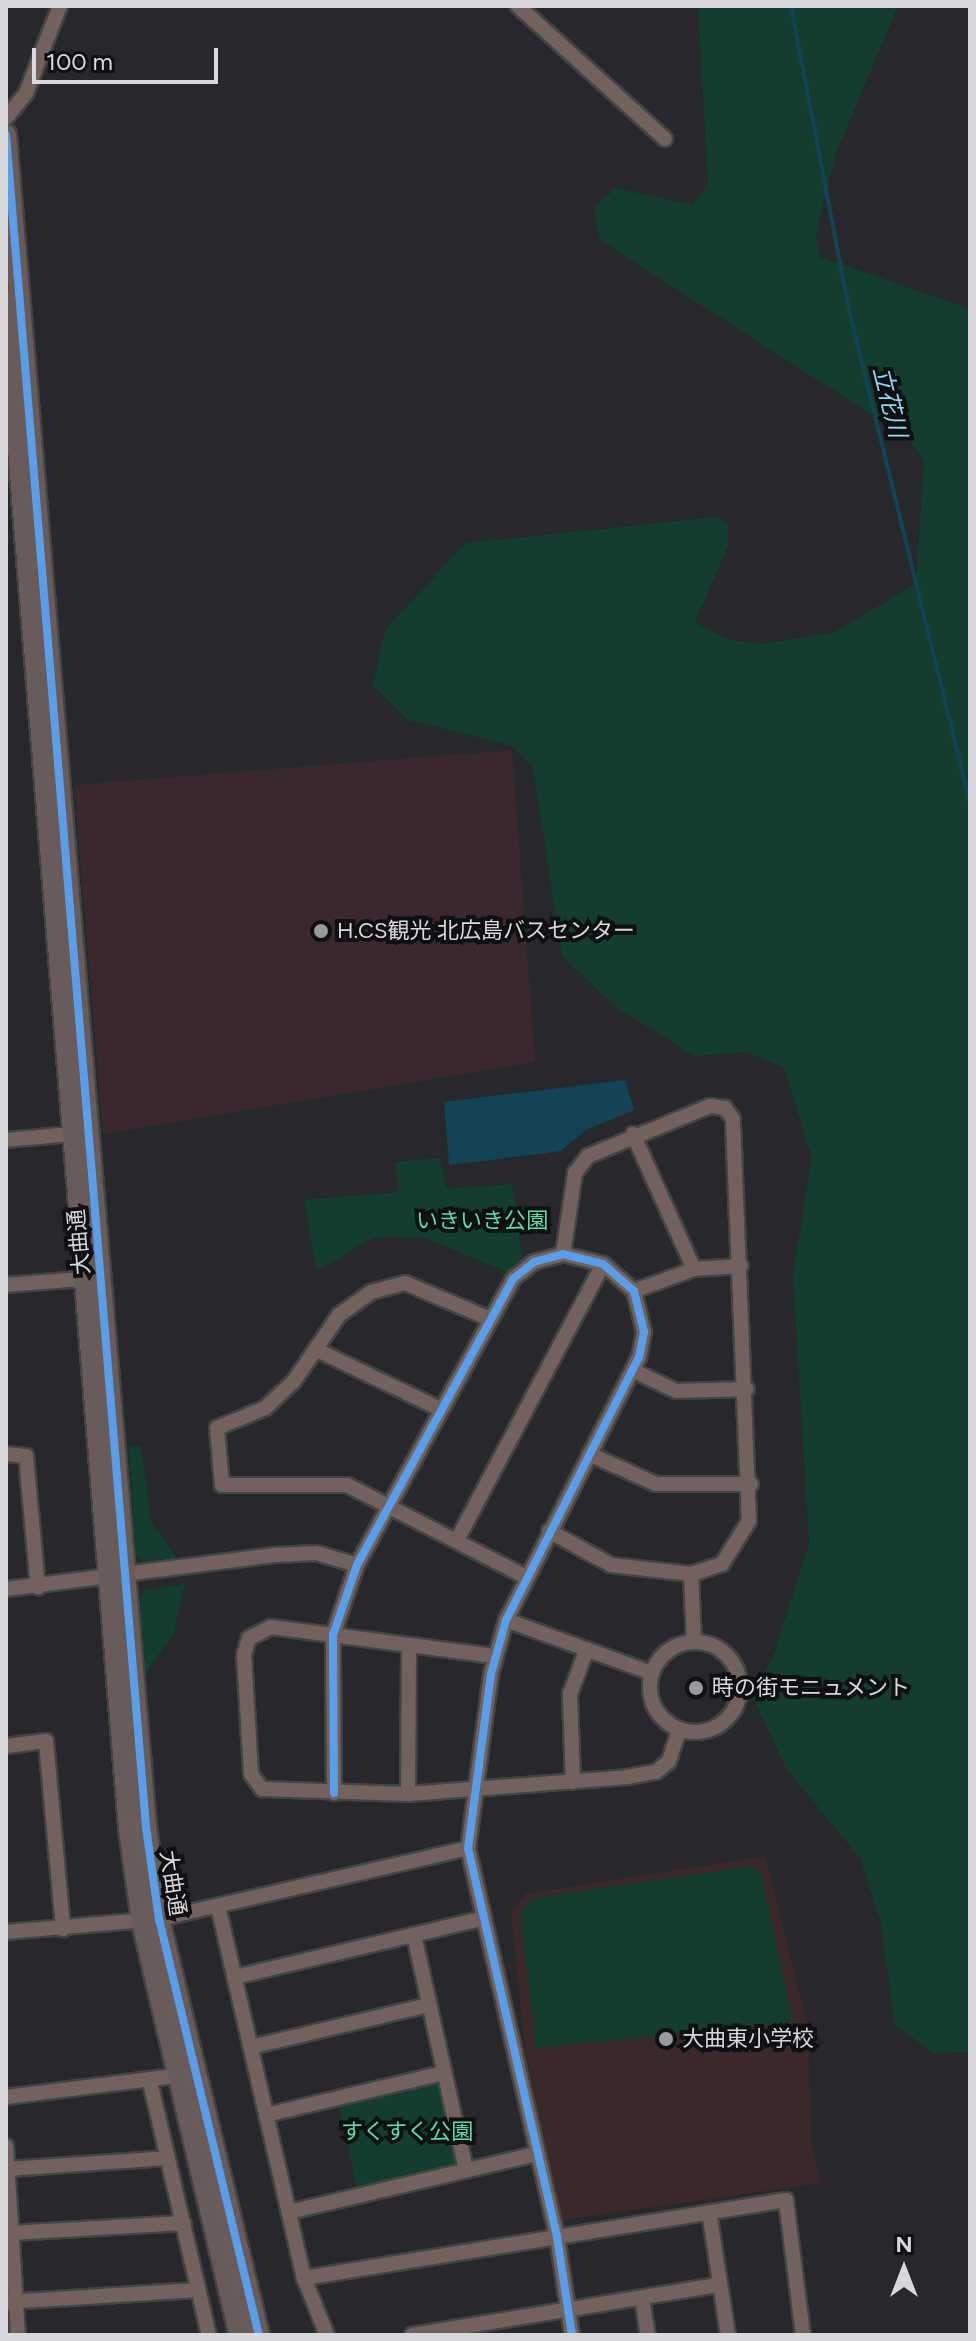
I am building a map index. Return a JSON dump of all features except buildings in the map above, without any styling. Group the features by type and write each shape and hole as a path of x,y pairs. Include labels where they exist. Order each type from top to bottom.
{"street":[{"path":"6,118 26,93 60,6"},
{"path":"518,6 665,139"},
{"name":"大曲通","path":"6,135 115,1580 150,1921 175,2076 240,2335"},
{"name":"大曲通","path":"6,299 81,1133"},
{"path":"549,1531 611,1565 691,1574 722,1564 749,1521 751,1484 733,1119 710,1106 633,1134 588,1156 575,1173 563,1254"},
{"path":"6,1140 81,1133"},
{"path":"633,1134 694,1269"},
{"path":"334,1793 333,1635 357,1565 488,1318 513,1279 534,1262 563,1254 603,1264 634,1291 644,1332 634,1371 524,1576 506,1620 494,1656 473,1792 468,1848 557,2237 572,2335"},
{"path":"457,1540 603,1264"},
{"path":"634,1291 694,1269 741,1266"},
{"path":"6,1285 92,1278"},
{"path":"488,1318 405,1283 371,1292 339,1315 317,1350 265,1408 217,1428 222,1485 347,1485 524,1576"},
{"path":"317,1350 440,1409"},
{"path":"634,1371 676,1391 747,1389"},
{"path":"6,1454 26,1456 38,1587"},
{"path":"589,1454 656,1484 751,1484"},
{"path":"6,1589 115,1580 275,1555 316,1553 357,1565"},
{"path":"691,1574 694,1642"},
{"path":"506,1620 652,1673"},
{"path":"494,1656 271,1627 249,1638 244,1655 251,1774 262,1789 334,1793 473,1792 573,1782 656,1772 669,1761 679,1730"},
{"path":"694,1642 732,1660 739,1702 708,1731 679,1730 652,1700 652,1673 668,1651 694,1642"},
{"path":"408,1794 409,1645"},
{"path":"573,1782 570,1694 587,1649"},
{"path":"6,1746 46,1741 63,1929"},
{"path":"6,1932 150,1921 468,1848"},
{"path":"218,1906 304,2278 327,2335"},
{"path":"235,1977 484,1918"},
{"name":"大曲通","path":"150,1921 259,2335"},
{"path":"414,1935 466,2169"},
{"path":"251,2047 429,2005"},
{"path":"266,2115 444,2073"},
{"path":"6,2097 150,2082 175,2076"},
{"path":"150,2082 209,2335"},
{"path":"6,2146 11,2302 18,2335"},
{"path":"289,2212 537,2154"},
{"path":"8,2169 168,2158"},
{"path":"304,2278 786,2200 803,2335"},
{"path":"709,2212 728,2335"},
{"path":"11,2233 184,2223"},
{"path":"412,2335 499,2328 568,2310 719,2285"},
{"path":"11,2302 198,2290"},
{"path":"642,2298 648,2335"}],"shaded area":[{"path":"512,750 535,1062 103,1134 74,785"},
{"name":"大曲東小学校","path":"765,1856 808,2029 811,2143 821,2183 563,2220 525,2050 511,1913 525,1894"}],"green space":[{"path":"698,6 898,6 836,153 816,234 820,257 970,309 970,2052 932,2053 895,2024 880,1919 860,1858 785,1767 752,1695 773,1658 809,1543 793,1274 812,1158 784,1067 746,1052 695,1056 616,1007 562,956 533,767 513,746 408,720 373,685 385,630 466,543 717,517 728,525 728,546 695,622 729,640 763,644 833,633 916,584 924,461 908,438 600,240 594,208 615,188 693,205 708,182"},
{"name":"いきいき公園","path":"440,1158 446,1189 512,1184 522,1258 510,1273 425,1238 391,1237 372,1238 317,1271 304,1200 399,1192 395,1162"},
{"path":"141,1446 151,1522 176,1557 145,1563 136,1556 129,1447"},
{"path":"185,1584 173,1634 145,1674 140,1597 146,1590"},
{"path":"752,1866 761,1874 793,2022 536,2048 520,1912 533,1898"},
{"name":"すくすく公園","path":"444,2073 466,2169 358,2193 337,2099"}],"water":[{"path":"625,1080 634,1110 586,1130 561,1151 449,1165 444,1102"}],"waterway":[{"name":"立花川","path":"791,6 850,314 970,803"}],"cycle path":[{"path":"6,135 146,1827 159,1919 259,2335"},
{"path":"334,1793 333,1635 357,1565 513,1279 534,1262 563,1254 603,1264 634,1291 644,1332 639,1357 506,1620 491,1674 468,1848 557,2237 572,2335"}],"place":[{"name":"H.CS観光 北広島バスセンター","path":"321,931"},
{"name":"時の街モニュメント","path":"696,1688"},
{"name":"大曲東小学校","path":"666,2039"}]}
